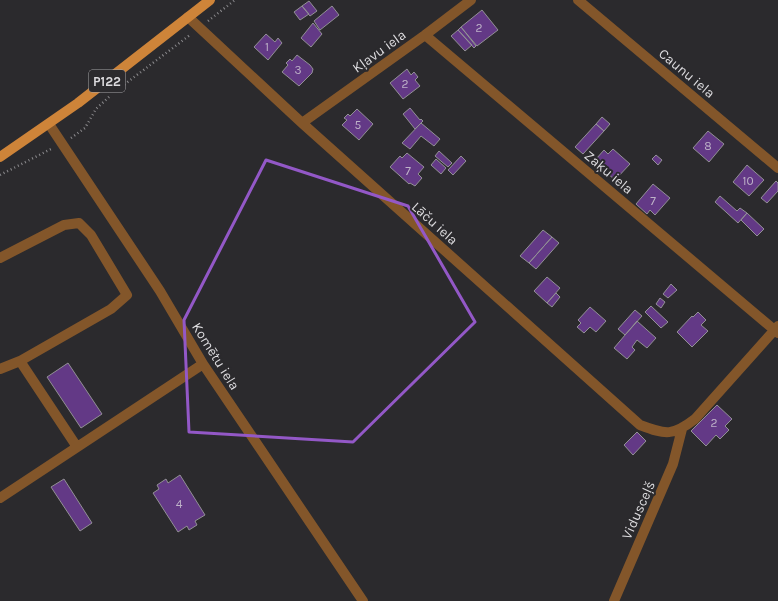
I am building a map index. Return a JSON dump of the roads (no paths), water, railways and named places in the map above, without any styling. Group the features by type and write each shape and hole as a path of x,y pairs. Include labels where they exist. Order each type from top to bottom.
{"main road":[{"name":"P122","path":"0,157 78,103 210,0"}],"street":[{"name":"Kļavu iela","path":"302,123 425,35 471,0"},
{"name":"Caunu iela","path":"578,0 778,168"},
{"name":"Lāču iela","path":"188,17 302,123 640,425 657,432 678,430"},
{"name":"Zaķu iela","path":"425,35 777,330"},
{"name":"Komētu iela","path":"49,124 160,291 204,364 363,601"},
{"path":"0,258 64,225 79,223 91,235 127,294 111,310 20,361 0,369"},
{"path":"678,430 695,419 777,330"},
{"path":"20,361 77,447"},
{"path":"0,498 204,364"},
{"name":"Vidusceļš","path":"614,601 673,464 678,430"}]}
